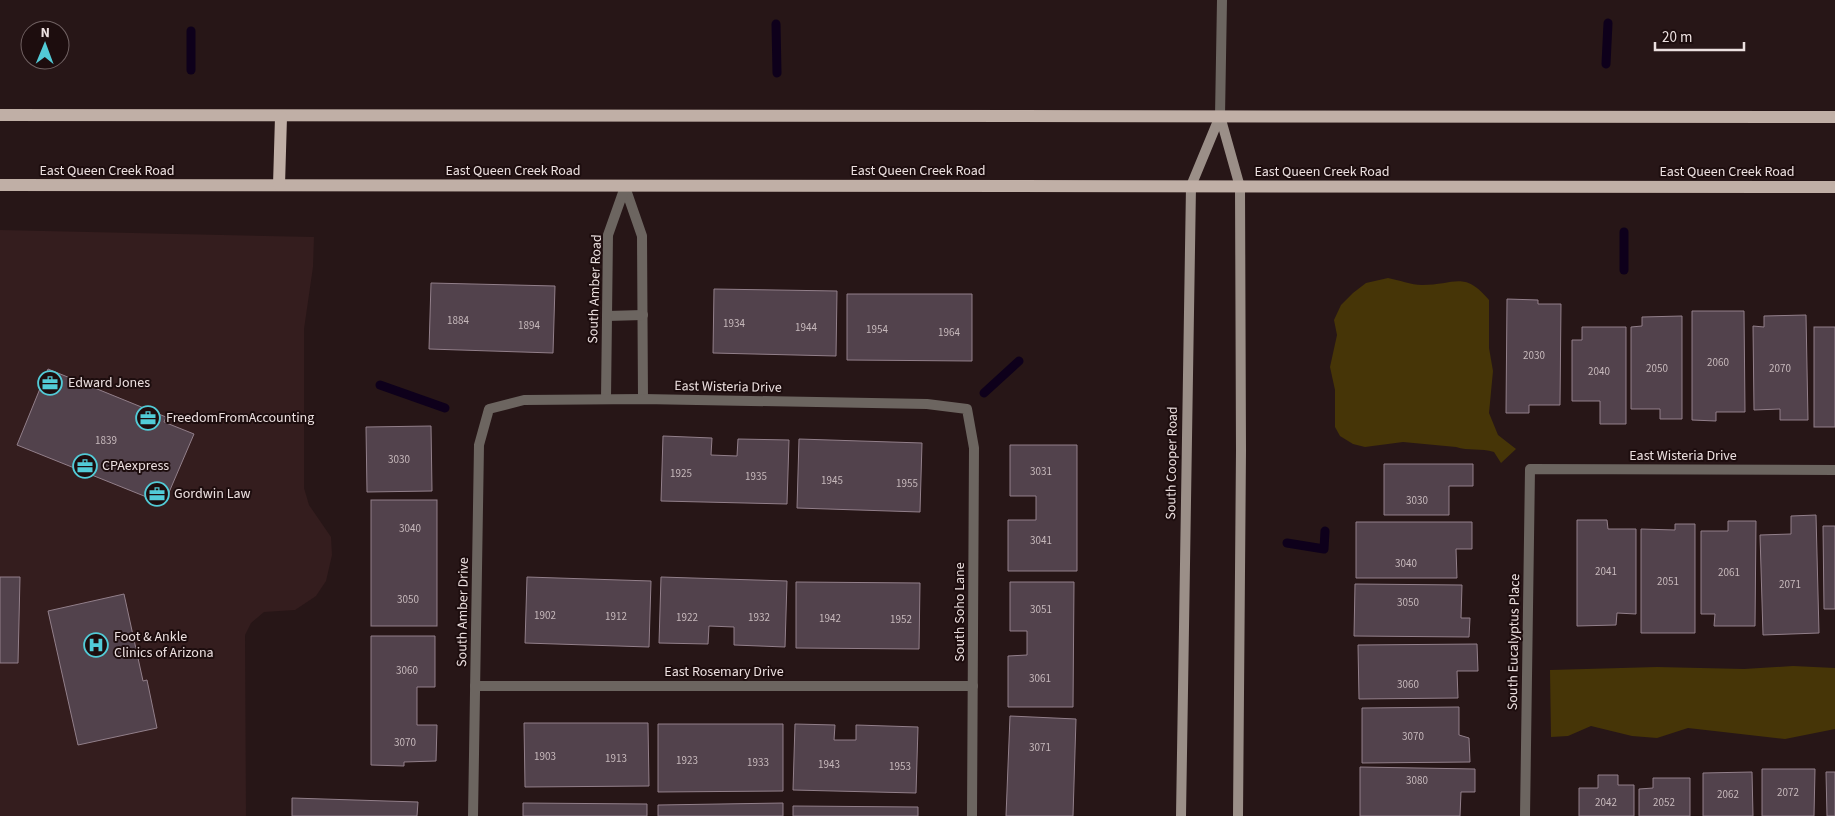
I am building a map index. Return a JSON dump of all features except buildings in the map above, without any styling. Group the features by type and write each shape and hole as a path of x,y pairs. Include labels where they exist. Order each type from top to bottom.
{"main road":[{"path":"0,115 281,117 1835,117"},
{"name":"South Cooper Road","path":"1181,816 1191,186 1220,116"},
{"name":"South Cooper Road","path":"1220,116 1240,187 1241,450 1238,816"},
{"path":"280,185 281,117"},
{"name":"East Queen Creek Road","path":"0,185 625,187 1835,186"}],"street":[{"name":"South Cooper Road","path":"1220,116 1222,0"},
{"path":"625,187 642,236 643,399"},
{"name":"South Amber Road","path":"606,399 608,235 625,187"},
{"path":"607,316 643,316"},
{"name":"East Wisteria Drive","path":"489,409 524,400 643,399 928,404 967,410"},
{"name":"South Amber Drive","path":"473,816 479,445 489,409"},
{"name":"South Soho Lane","path":"967,410 974,448 972,816"},
{"name":"East Wisteria Drive","path":"1530,469 1835,470"},
{"name":"South Eucalyptus Place","path":"1525,816 1530,469"},
{"name":"East Rosemary Drive","path":"475,686 973,686"}],"shaded area":[{"path":"0,230 314,237 313,267 304,329 304,488 309,505 331,537 332,555 326,581 316,596 295,610 264,612 251,623 245,635 246,816 0,816"},
{"path":"1388,278 1418,285 1466,282 1473,285 1489,300 1489,348 1493,371 1489,413 1498,435 1516,449 1501,463 1494,452 1489,451 1403,442 1365,447 1353,444 1340,436 1335,427 1335,390 1330,367 1337,335 1334,320 1341,305 1353,293 1366,283"},
{"path":"1793,666 1835,668 1835,729 1785,739 1688,728 1657,738 1632,736 1591,726 1568,736 1551,737 1550,670 1657,667 1744,669"}],"waterway":[{"path":"1606,64 1608,23"},
{"path":"776,24 777,73"},
{"path":"191,31 191,70"},
{"path":"1624,232 1624,270"},
{"path":"984,393 1019,361"},
{"path":"380,385 445,408"},
{"path":"1287,543 1324,549 1325,531"}],"place":[{"name":"Edward Jones","path":"50,383"},
{"name":"FreedomFromAccounting","path":"148,418"},
{"name":"CPAexpress","path":"85,466"},
{"name":"Gordwin Law","path":"157,494"},
{"name":"Foot & Ankle Clinics of Arizona","path":"96,645"}]}
